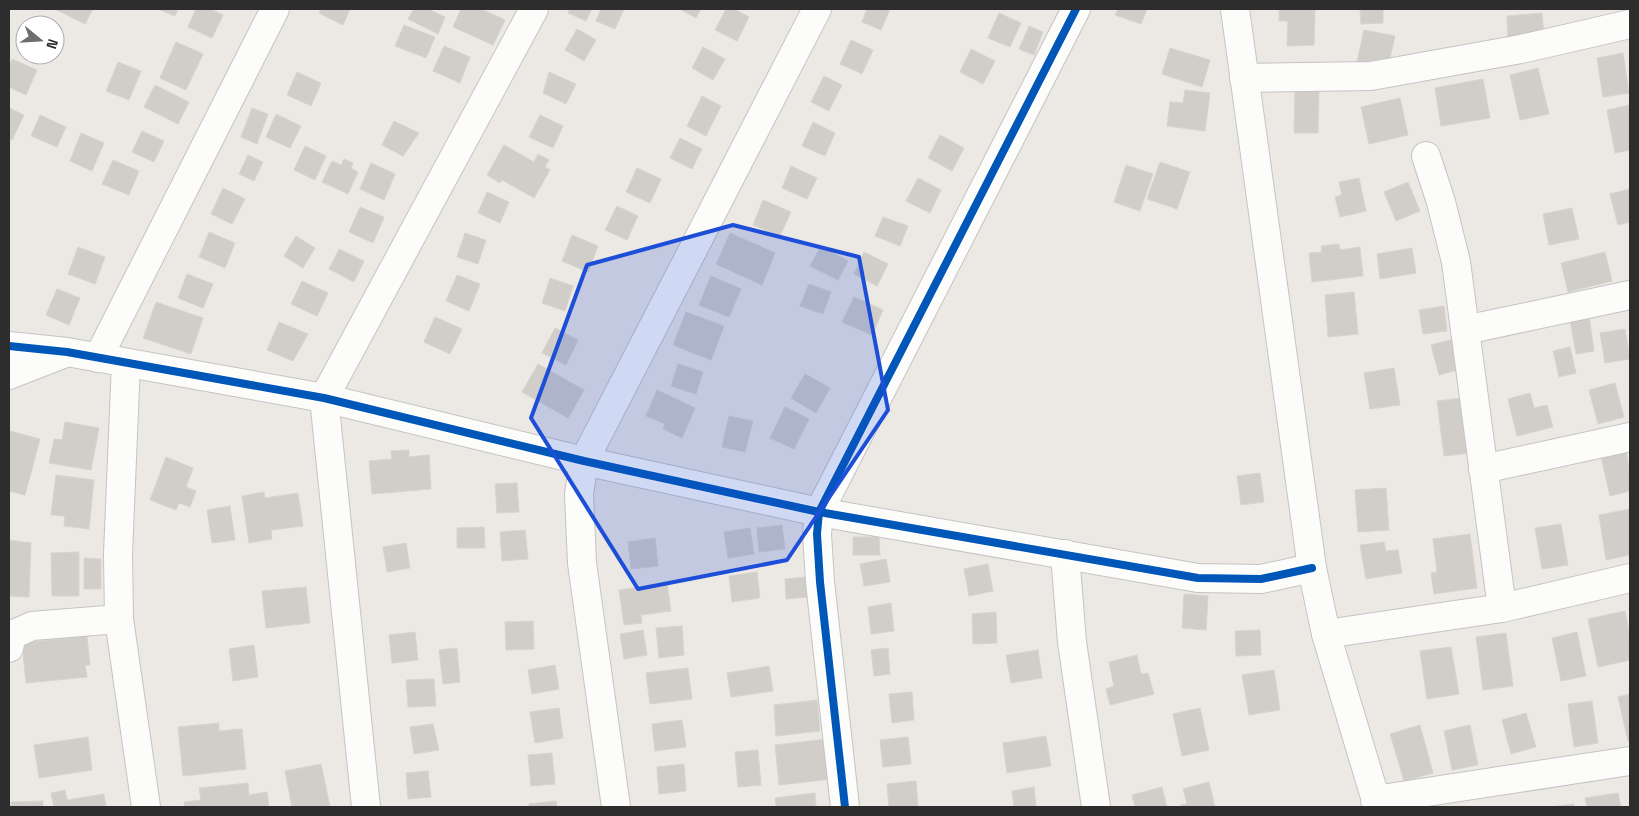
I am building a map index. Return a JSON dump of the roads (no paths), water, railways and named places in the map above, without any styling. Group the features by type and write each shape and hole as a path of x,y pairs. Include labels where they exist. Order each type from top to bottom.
{"street":[{"path":"98,358 275,9"},
{"path":"366,807 324,398 534,9"},
{"path":"616,807 582,563 579,494 584,461 817,9"},
{"path":"845,807 820,582 817,534 819,512 1076,9"},
{"path":"1235,9 1312,568 1326,634 1377,804 1630,760"},
{"path":"1244,78 1371,76 1521,49 1630,24"},
{"path":"1426,156 1456,262 1502,608"},
{"path":"1465,330 1630,295"},
{"path":"9,346 67,352 324,398 584,461 819,512 1198,578 1261,579 1312,568"},
{"path":"9,375 67,352"},
{"path":"126,363 118,554 119,620 146,807"},
{"path":"1484,468 1630,437"},
{"path":"1065,554 1072,642 1096,807"},
{"path":"1326,634 1502,608 1630,578"},
{"path":"9,648 12,636 32,626 119,620"}]}
